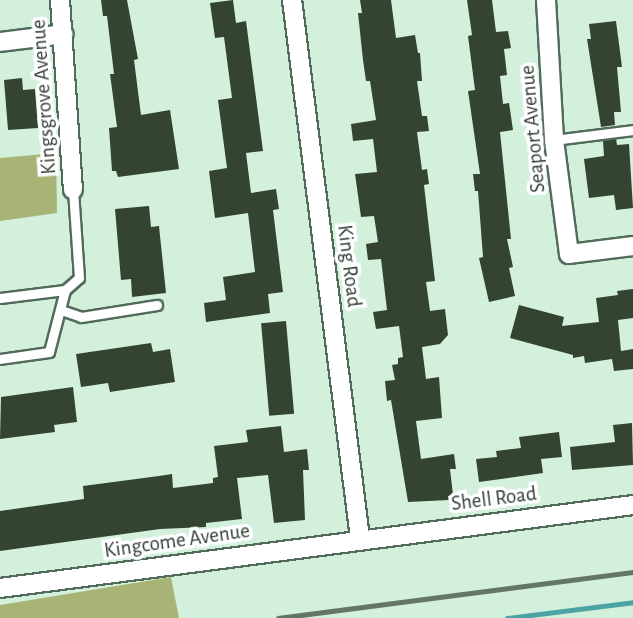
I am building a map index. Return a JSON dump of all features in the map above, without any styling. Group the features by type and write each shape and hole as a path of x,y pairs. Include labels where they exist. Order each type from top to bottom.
{"street":[{"name":"Kingsgrove Avenue","path":"60,0 73,190"},
{"name":"King Road","path":"292,0 360,538"},
{"name":"Seaport Avenue","path":"546,0 554,139 569,254 633,246"},
{"path":"0,42 64,33"},
{"name":"Shell Road","path":"360,538 633,505"},
{"name":"Kingcome Avenue","path":"0,587 360,538"}],"lane":[{"path":"554,139 633,130"},
{"path":"0,298 65,290 79,278 73,190"},
{"path":"0,359 49,352 65,290"},
{"path":"61,310 81,317 157,305"}],"green space":[{"path":"56,153 57,213 0,221 0,158"},
{"path":"171,577 179,618 0,618 0,605"}],"building":[{"path":"101,0 127,0 138,59 134,60 141,115 170,110 179,169 118,177 116,171 112,171 109,128 117,127 110,74 114,74 107,16 103,16"},
{"path":"233,0 236,23 246,21 263,151 246,153 251,193 276,189 279,209 273,210 283,292 268,294 270,313 206,322 204,303 226,300 223,277 255,272 248,213 215,218 209,171 227,168 218,100 232,98 224,37 215,38 210,3"},
{"path":"360,0 391,0 396,38 415,35 420,53 422,81 417,81 422,116 427,116 429,131 417,132 422,170 427,169 429,184 424,185 435,281 426,282 430,311 445,309 448,335 440,344 422,347 426,379 439,377 442,418 416,421 421,459 454,454 456,469 450,469 453,495 448,496 449,500 408,502 391,400 387,401 385,381 395,380 392,365 398,364 398,358 403,357 399,326 376,329 373,312 387,310 381,259 368,260 366,244 378,242 374,216 361,217 355,174 377,172 373,139 353,141 351,124 376,120 370,81 366,81 363,60 358,13 362,13"},
{"path":"467,0 492,0 496,32 508,31 511,48 504,49 507,75 500,76 503,104 509,103 513,130 500,132 511,239 507,239 513,267 509,268 515,296 489,302 479,258 483,257 478,191 475,191 473,174 480,174 468,91 475,90 468,36 472,35"},
{"path":"616,21 622,67 617,67 621,112 614,112 615,125 601,127 587,39 591,39 589,24"},
{"path":"22,78 23,90 35,89 38,128 8,130 4,80"},
{"path":"616,139 617,145 629,144 633,208 616,210 614,195 589,198 584,159 604,156 603,141"},
{"path":"149,206 151,227 159,226 166,293 132,297 131,279 121,280 115,209"},
{"path":"633,289 633,318 618,320 621,351 633,349 633,369 614,371 612,359 585,363 584,356 573,358 573,355 510,338 519,305 564,317 562,326 599,322 596,298 618,295 617,291"},
{"path":"286,321 294,414 269,416 261,323"},
{"path":"151,343 153,352 170,349 175,382 110,392 108,383 81,387 76,354"},
{"path":"73,387 77,422 54,425 55,432 0,439 1,397"},
{"path":"632,423 633,465 572,470 570,447 615,442 613,425"},
{"path":"281,426 284,452 307,449 309,470 303,470 305,520 274,523 268,475 237,478 242,519 206,523 206,527 160,529 0,551 0,511 84,499 83,486 172,474 173,488 213,483 213,478 218,477 214,446 248,442 246,430"},
{"path":"559,432 562,457 541,459 543,473 479,482 476,459 497,457 496,451 521,448 519,437"}],"waterway":[{"path":"507,618 633,602"}],"railway":[{"path":"278,618 633,572"}]}
